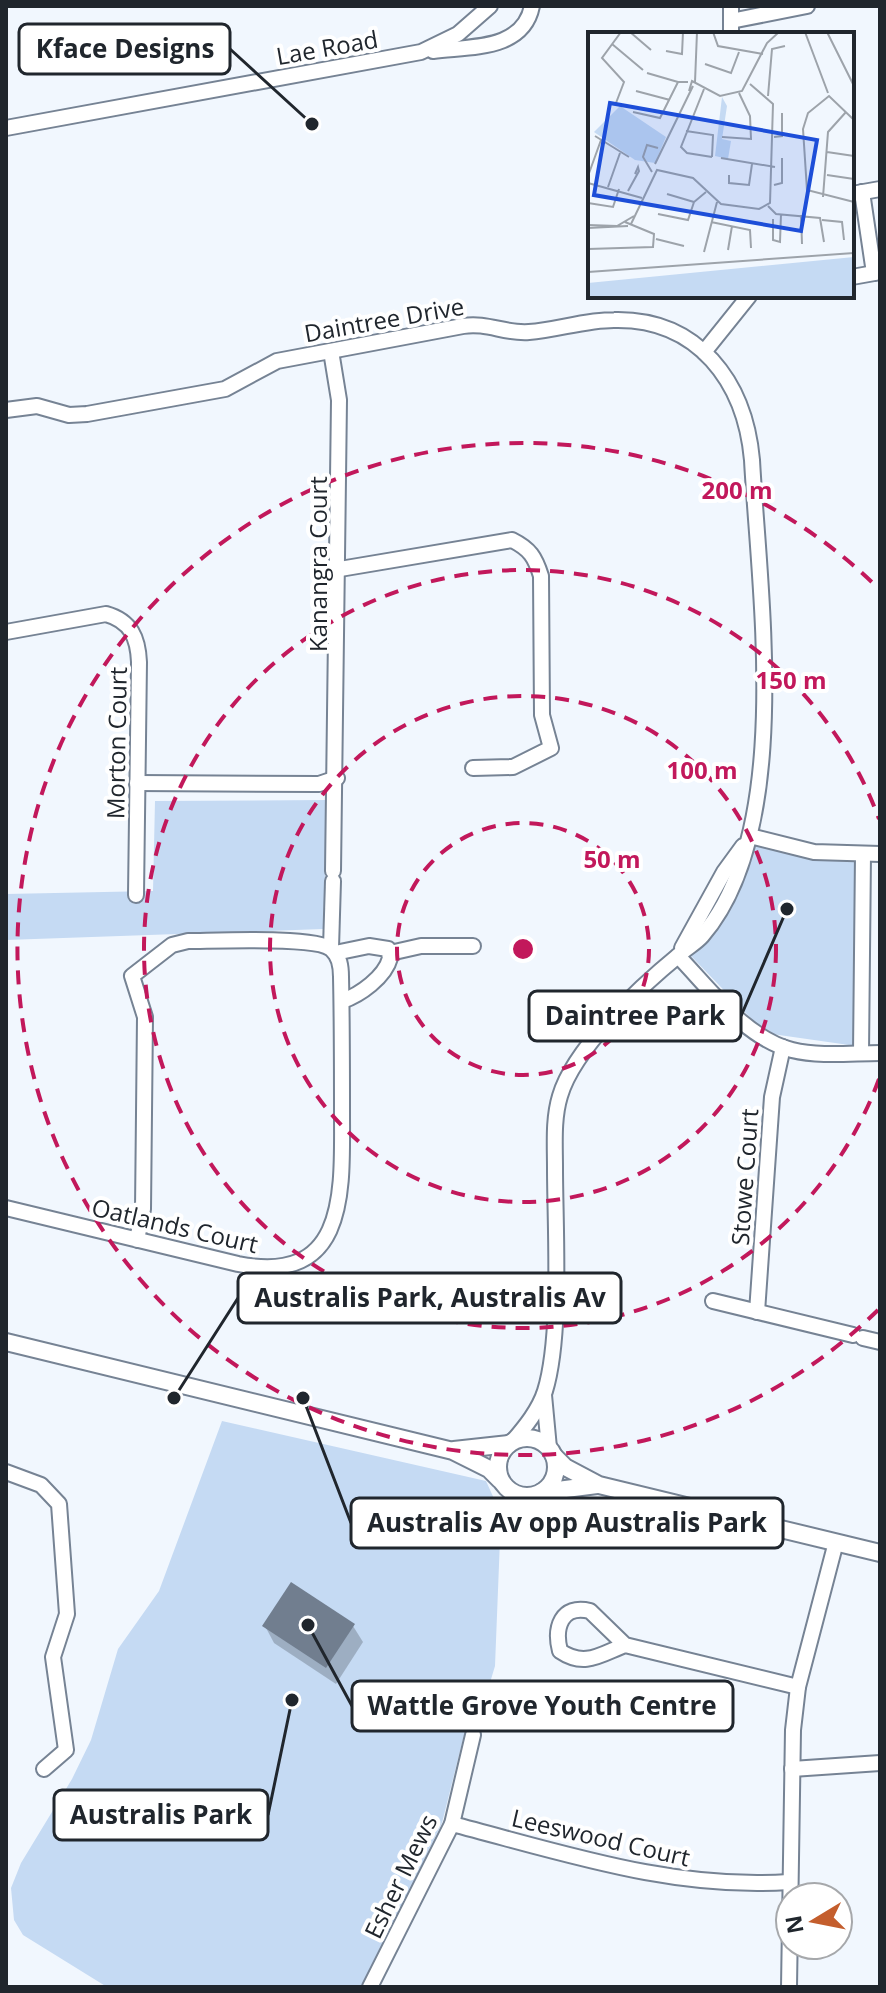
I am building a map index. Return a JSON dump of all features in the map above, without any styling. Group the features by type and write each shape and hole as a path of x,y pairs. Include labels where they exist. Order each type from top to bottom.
{"street":[{"name":"Lae Road","path":"421,52 458,34 490,6"},
{"name":"Lae Road","path":"6,128 421,52 499,43 514,37 527,25 532,6"},
{"path":"731,20 807,6"},
{"path":"854,277 877,273 857,193 880,189"},
{"path":"704,352 747,298"},
{"name":"Daintree Drive","path":"6,410 37,406 76,415 218,391 277,361 478,324 520,333 626,320 675,332 704,352 727,378 741,402 752,460 762,693 759,789 750,836 728,899 701,938 678,956 581,1053 560,1096 555,1127 553,1340 544,1395 552,1452"},
{"name":"Kanangra Court","path":"331,351 339,400 340,569 333,876"},
{"path":"340,569 512,540 527,547 536,558 541,576 542,715 551,748 513,767 473,768"},
{"name":"Morton Court","path":"6,632 106,614 126,624 138,645 136,895"},
{"path":"137,783 319,784 337,778"},
{"path":"750,836 814,852 880,854"},
{"path":"861,1053 863,854"},
{"name":"Oatlands Court","path":"6,1208 267,1268 303,1259 323,1242 335,1221 341,1196 342,1001 341,967 333,951 333,876"},
{"path":"137,1240 143,1209 145,1017 132,976 172,945 188,941 309,942 333,951 369,946 383,947 390,953"},
{"path":"390,953 421,946 473,946"},
{"path":"342,1001 360,994 386,968 390,953"},
{"path":"678,956 749,1027 783,1047 806,1052 880,1053"},
{"name":"Stowe Court","path":"757,1312 772,1097 783,1047"},
{"path":"713,1301 880,1342"},
{"path":"6,1342 453,1451 489,1469 508,1490 520,1496 599,1485"},
{"name":"Daintree Drive","path":"511,1442 544,1395"},
{"path":"453,1451 534,1439 552,1452 565,1467 599,1485 880,1553"},
{"path":"500,1480 498,1462 511,1442"},
{"path":"542,1492 554,1478 552,1452"},
{"path":"6,1472 41,1485 59,1504 63,1530 67,1614 53,1657 66,1750 44,1769"},
{"path":"789,1881 798,1687 836,1542"},
{"path":"625,1645 595,1658 578,1660 560,1651 556,1630 564,1615 583,1609 600,1617 625,1645 798,1687"},
{"name":"Esher Mews","path":"370,1987 452,1824 473,1735"},
{"path":"792,1769 880,1763"},
{"name":"Leeswood Court","path":"452,1824 640,1873 734,1884 774,1883"},
{"path":"789,1961 789,1987"}],"shaded area":[{"path":"328,800 323,929 6,940 6,894 153,891 155,801"},
{"path":"756,845 854,862 856,1046 765,1033 691,956"},
{"path":"222,1421 486,1481 501,1514 495,1666 486,1696 464,1735 442,1823 363,1987 107,1987 23,1935 14,1920 11,1888 21,1863 72,1779 91,1740 118,1649 159,1591"}],"building":[{"path":"291,1582 355,1624 326,1668 262,1626"}],"place":[{"name":"Kface Designs","path":"312,124"},
{"name":"Daintree Park","path":"787,909"},
{"name":"Australis Park, Australis Av","path":"174,1398"},
{"name":"Australis Av opp Australis Park","path":"303,1398"},
{"name":"Wattle Grove Youth Centre","path":"308,1625"},
{"name":"Australis Park","path":"292,1700"}]}
